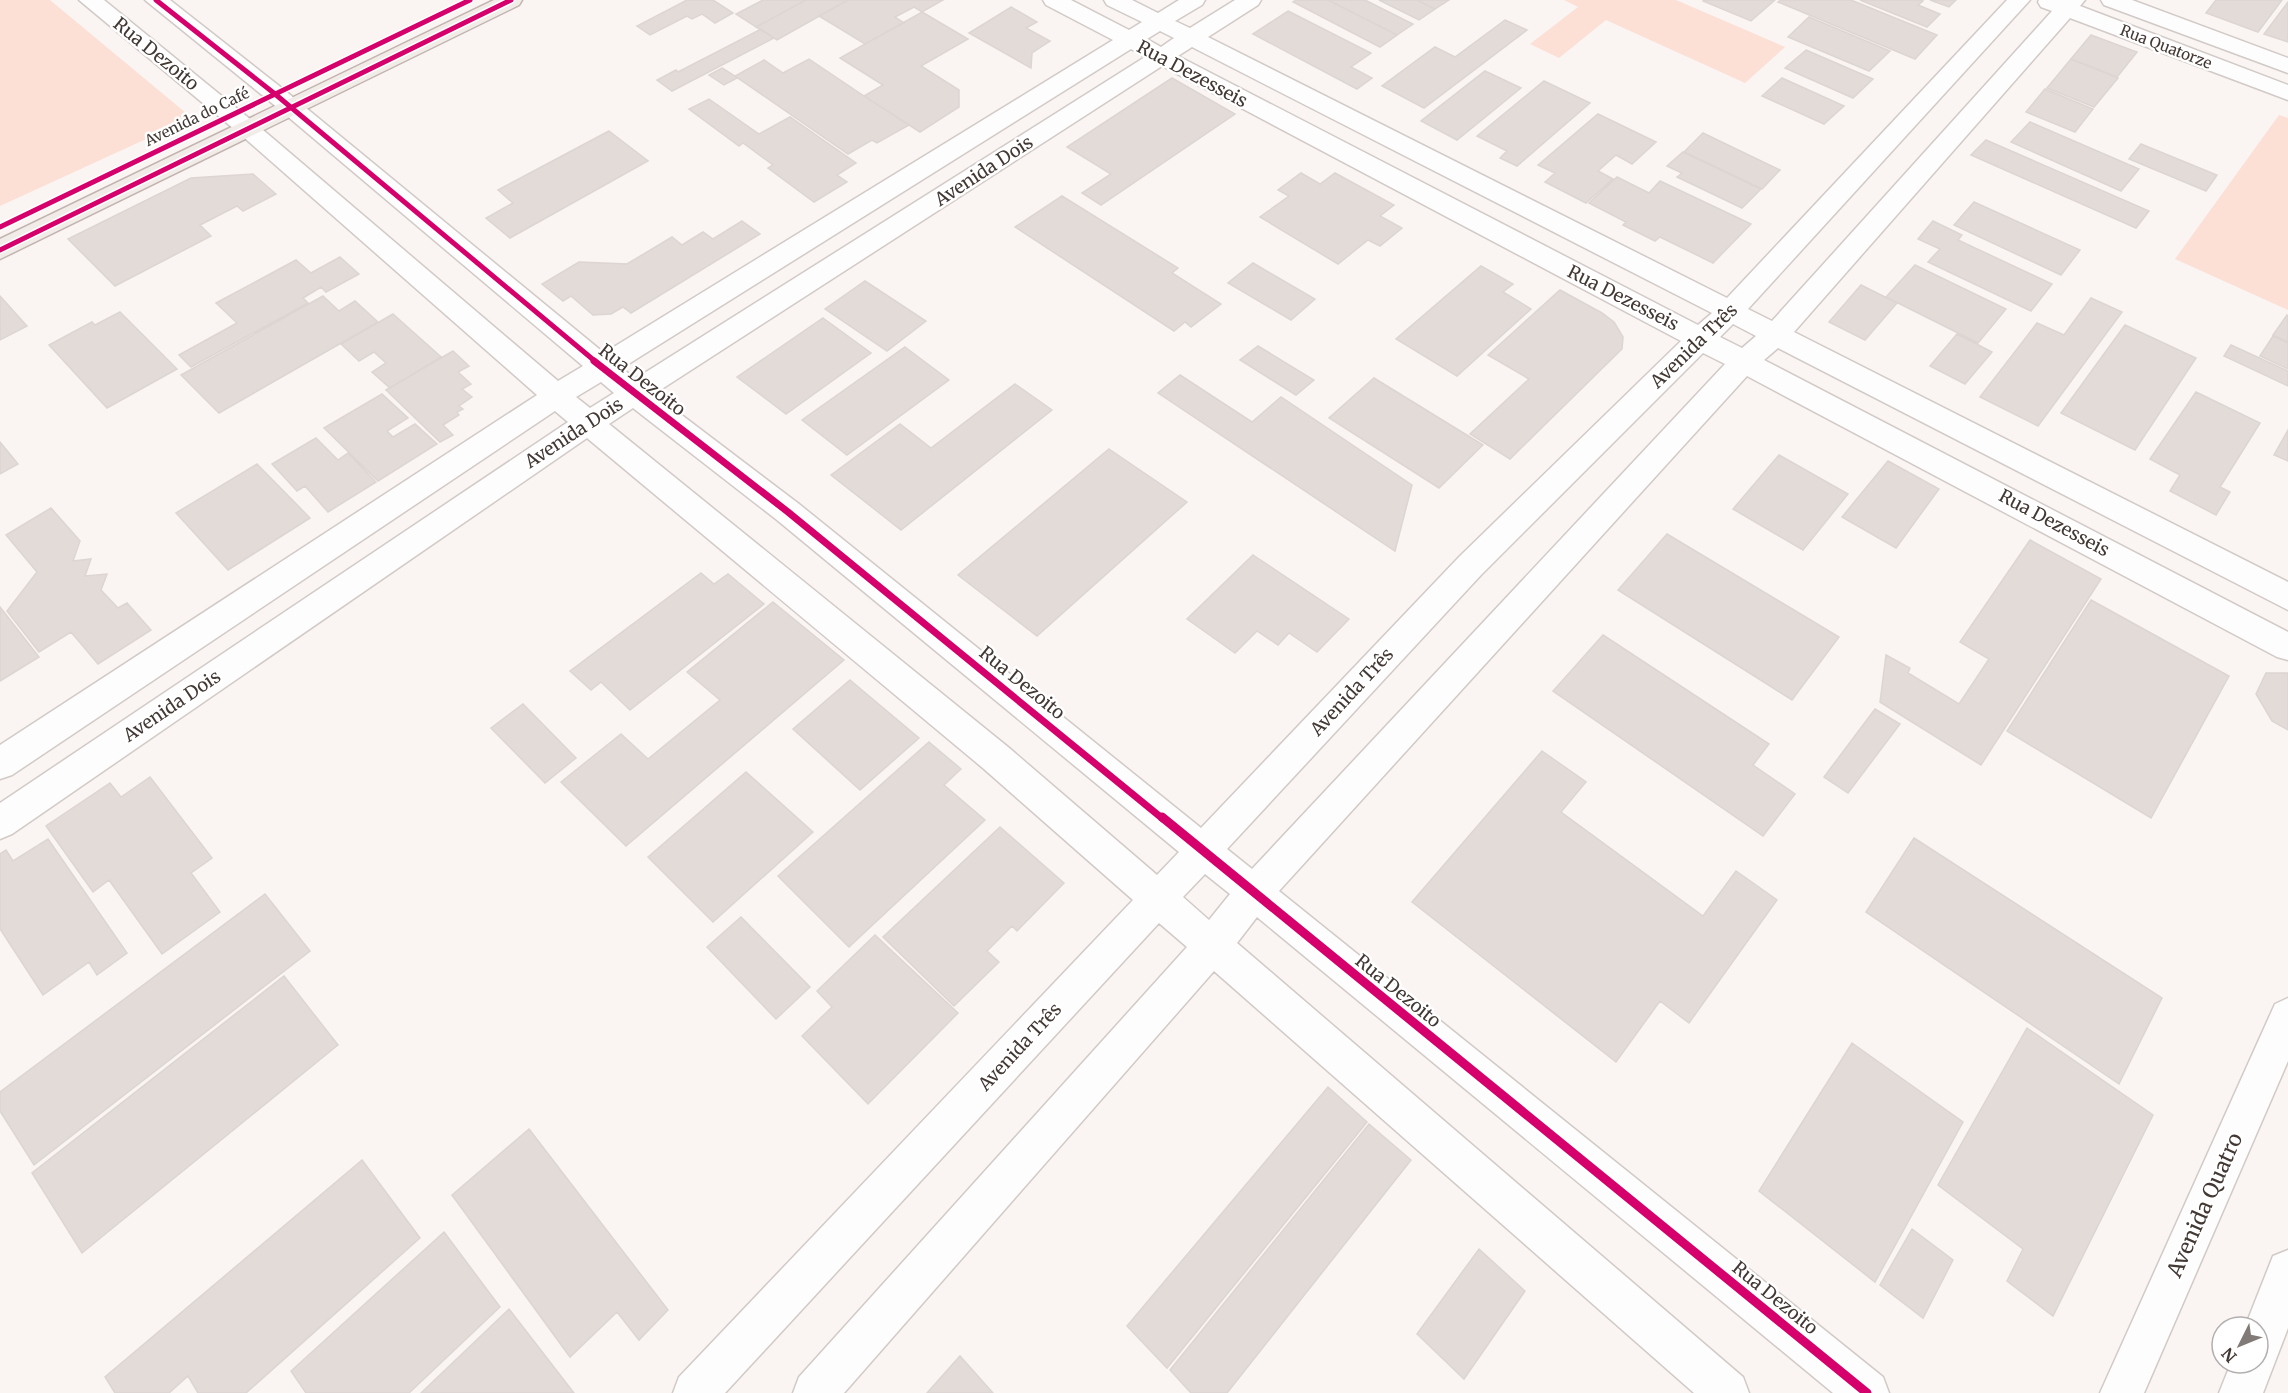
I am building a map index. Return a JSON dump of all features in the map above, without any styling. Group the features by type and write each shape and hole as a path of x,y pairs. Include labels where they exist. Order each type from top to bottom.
{"main road":[{"name":"Avenida do Café","path":"0,250 470,0"},
{"name":"Avenida do Café","path":"282,101 511,0"},
{"name":"Avenida do Café","path":"0,227 239,122"}],"street":[{"name":"Rua Dezoito","path":"90,0 239,122 588,423 996,758 1727,1393"},
{"name":"Rua Dezoito","path":"156,0 282,101 602,368 788,512 1867,1393"},
{"name":"Rua Dezesseis","path":"1054,0 2288,647"},
{"name":"Rua Dezesseis","path":"1115,0 1355,119 2288,597"},
{"name":"Avenida Dois","path":"0,764 556,396 1194,0"},
{"name":"Avenida Dois","path":"0,823 588,423 1250,0"},
{"name":"Avenida Três","path":"694,1393 1470,566 1730,312 2019,0"},
{"name":"Rua Quatorze","path":"2112,0 2288,66"},
{"name":"Rua Quatorze","path":"2062,3 2288,93"},
{"path":"815,1393 1212,946 1254,892 1745,361 1775,334 2062,3"},
{"name":"Avenida Quatro","path":"2122,1393 2288,1017"},
{"path":"2270,1318 2288,1271"},
{"path":"2241,1393 2248,1375"}],"shaded area":[{"path":"0,0 50,0 192,118 0,206"},
{"path":"1564,0 1676,0 1785,47 1745,83 1606,20 1559,58 1530,44 1578,7"},
{"path":"2279,115 2288,118 2288,310 2175,259"}],"building":[{"path":"687,0 713,0 733,13 715,23 702,14 692,19 687,16 650,35 637,26"},
{"path":"763,0 806,0 756,27 736,14"},
{"path":"806,0 848,0 777,40 756,27"},
{"path":"848,0 943,0 922,12 914,7 895,17 904,23 865,44 819,16"},
{"path":"1296,0 1328,0 1397,35 1380,47 1293,2"},
{"path":"1328,0 1365,0 1413,24 1397,35"},
{"path":"1379,0 1417,0 1435,9 1419,20"},
{"path":"1417,0 1449,0 1435,9"},
{"path":"1704,0 1775,0 1751,21 1703,1"},
{"path":"1781,0 1851,0 1937,35 1915,59 1778,2"},
{"path":"1860,0 1920,0 1923,1 1918,5 1940,14 1927,27"},
{"path":"1930,0 1956,0 1949,7"},
{"path":"2216,0 2282,0 2258,32 2206,13"},
{"path":"2288,2 2288,42 2264,34"},
{"path":"1011,7 1037,22 1026,28 1050,41 1032,53 1031,68 969,33"},
{"path":"1288,11 1371,53 1351,67 1372,78 1357,89 1253,34"},
{"path":"922,12 968,39 921,66 959,90 959,107 920,132 864,96 883,85 840,58"},
{"path":"1809,17 1890,51 1869,71 1788,37"},
{"path":"1505,20 1527,30 1424,108 1382,86 1435,47 1455,57"},
{"path":"761,29 774,38 672,91 657,80 676,70 678,72"},
{"path":"2091,35 2137,52 2117,77 2071,59"},
{"path":"1806,50 1873,79 1853,98 1785,68"},
{"path":"809,59 909,125 877,143 872,140 848,154 735,76 764,60 783,73"},
{"path":"2071,59 2118,78 2094,107 2047,88"},
{"path":"722,68 737,78 724,85 709,75"},
{"path":"1485,71 1521,88 1457,140 1421,121"},
{"path":"1172,78 1235,114 1101,205 1082,193 1111,174 1067,147"},
{"path":"1782,78 1844,106 1824,124 1762,96"},
{"path":"1544,81 1590,103 1517,166 1500,158 1507,151 1477,136"},
{"path":"2045,89 2093,109 2075,132 2026,112"},
{"path":"709,99 759,134 790,117 856,163 837,175 847,182 814,202 768,168 773,165 743,143 739,146 689,109"},
{"path":"1598,114 1656,142 1632,164 1616,155 1598,171 1613,179 1586,203 1545,182 1555,173 1538,165"},
{"path":"2030,122 2139,169 2121,191 2011,142"},
{"path":"609,131 648,161 510,238 486,218 513,203 498,190"},
{"path":"1703,133 1780,170 1762,189 1684,152"},
{"path":"1986,140 2149,211 2136,228 1971,155"},
{"path":"2141,144 2217,175 2206,191 2129,159"},
{"path":"1683,152 1761,189 1742,208 1677,177 1682,173 1667,166"},
{"path":"1301,173 1320,184 1335,173 1394,205 1380,216 1402,228 1380,246 1368,240 1338,264 1260,217 1289,196 1278,190"},
{"path":"253,174 276,194 243,211 237,206 200,225 211,236 115,286 68,239 191,178"},
{"path":"1617,177 1649,193 1660,181 1751,224 1713,263 1660,237 1655,241 1623,225 1626,222 1589,203"},
{"path":"1062,196 1178,268 1172,273 1221,304 1191,327 1185,322 1174,331 1015,227"},
{"path":"1974,202 2080,250 2061,275 1954,225"},
{"path":"742,221 760,234 631,313 623,307 611,314 593,315 571,296 563,301 542,284 579,262 627,264 672,237 682,245 703,232 713,239"},
{"path":"1933,221 1962,235 1958,240 2052,284 2031,311 1928,262 1940,249 1918,239"},
{"path":"340,257 359,274 326,292 321,287 303,298 308,303 191,367 179,355 237,323 216,303 296,260 311,273"},
{"path":"1253,263 1315,299 1291,320 1228,283"},
{"path":"1915,265 2006,309 1978,343 1886,297"},
{"path":"1481,266 1513,284 1503,292 1531,309 1457,376 1396,339"},
{"path":"865,281 926,321 887,351 825,309"},
{"path":"1861,285 1897,303 1865,340 1829,322"},
{"path":"1560,290 1614,322 1623,337 1622,349 1510,459 1470,434 1529,379 1488,355"},
{"path":"0,296 27,326 0,340"},
{"path":"323,296 339,311 355,301 378,322 219,413 181,375"},
{"path":"2091,298 2122,312 2038,426 1980,397 2037,323 2064,335"},
{"path":"120,312 177,369 107,408 49,345 92,322 95,325"},
{"path":"393,314 441,357 390,388 372,372 386,363 374,352 359,361 341,344"},
{"path":"2288,316 2288,342 2273,335"},
{"path":"823,318 871,353 786,414 737,377"},
{"path":"2125,325 2196,358 2135,450 2061,413"},
{"path":"1957,334 1992,352 1965,384 1930,366"},
{"path":"2273,336 2288,343 2288,369 2260,356"},
{"path":"2231,345 2288,371 2288,386 2224,356"},
{"path":"1258,346 1314,380 1296,395 1240,360"},
{"path":"905,347 949,380 847,455 802,420"},
{"path":"453,351 469,366 458,372 471,384 462,389 472,397 459,406 463,409 457,412 459,415 443,425 453,435 440,442 386,390"},
{"path":"1180,375 1252,422 1281,397 1412,485 1395,551 1158,393"},
{"path":"1374,378 1483,445 1439,488 1329,418"},
{"path":"1015,384 1052,410 901,530 831,475 900,424 931,448"},
{"path":"2196,392 2260,423 2220,487 2230,492 2216,515 2170,491 2180,475 2150,459"},
{"path":"382,394 408,418 387,431 393,437 415,424 437,444 378,481 324,428"},
{"path":"2288,430 2288,461 2274,455"},
{"path":"316,438 338,460 348,453 376,482 328,512 305,486 297,491 272,464"},
{"path":"0,442 18,464 0,474"},
{"path":"1109,449 1187,502 1037,636 958,575"},
{"path":"1779,455 1848,494 1803,550 1733,509"},
{"path":"1888,461 1939,489 1896,548 1842,517"},
{"path":"257,464 310,518 228,570 176,513"},
{"path":"51,508 80,541 73,561 91,559 85,576 107,574 101,590 118,608 127,603 151,630 98,664 71,632 39,652 7,611 37,572 6,535"},
{"path":"1667,534 1839,637 1792,700 1618,590"},
{"path":"2030,540 2101,579 1981,765 1880,702 1886,655 1910,668 1908,673 1959,704 1989,659 1960,642"},
{"path":"1253,555 1349,619 1317,652 1289,633 1278,645 1257,631 1235,653 1187,619"},
{"path":"701,573 714,584 728,574 764,604 630,710 601,682 591,690 570,671"},
{"path":"2091,600 2229,676 2151,818 2007,731"},
{"path":"773,602 844,660 626,846 561,782 621,734 648,759 720,700 687,672"},
{"path":"0,607 39,657 0,681"},
{"path":"1603,635 1769,744 1753,765 1795,794 1763,836 1553,691"},
{"path":"2266,673 2288,673 2288,730 2272,721 2256,694"},
{"path":"850,680 919,738 860,790 793,729"},
{"path":"523,704 576,758 545,783 491,728"},
{"path":"1875,709 1900,724 1848,793 1824,777"},
{"path":"929,742 961,769 944,785 985,820 849,947 778,876"},
{"path":"1542,751 1586,782 1561,812 1703,916 1736,871 1777,900 1689,1023 1660,1001 1616,1062 1412,902"},
{"path":"746,772 813,832 713,922 648,857"},
{"path":"150,777 212,858 191,873 220,912 162,954 109,880 93,892 46,826 110,783 121,797"},
{"path":"1000,827 1064,883 1017,931 1012,926 987,951 999,962 954,1006 883,937"},
{"path":"1914,838 2162,998 2119,1084 1866,912"},
{"path":"48,839 127,953 97,975 89,962 43,995 0,929 0,854 6,850 13,861"},
{"path":"265,894 310,951 34,1165 0,1111 0,1092"},
{"path":"741,917 810,987 776,1019 707,947"},
{"path":"875,935 958,1013 868,1104 802,1036 832,1007 817,991"},
{"path":"284,976 338,1045 82,1253 32,1173"},
{"path":"2027,1028 2153,1115 2053,1316 2007,1281 2023,1249 1938,1185"},
{"path":"1852,1043 1963,1122 1875,1282 1759,1191"},
{"path":"1328,1087 1367,1122 1167,1368 1127,1326"},
{"path":"1369,1124 1411,1160 1227,1393 1191,1393 1170,1370"},
{"path":"529,1129 668,1310 639,1340 617,1312 570,1357 452,1195"},
{"path":"362,1160 420,1238 246,1393 198,1393 188,1376 169,1393 115,1393 105,1377"},
{"path":"1912,1229 1953,1260 1923,1318 1880,1285"},
{"path":"444,1232 500,1307 409,1393 306,1393 291,1371"},
{"path":"1479,1249 1525,1291 1464,1379 1417,1334"},
{"path":"509,1309 574,1393 421,1393"},
{"path":"960,1356 993,1393 927,1393"}],"cycle path":[{"path":"156,0 275,94 634,394 788,512 1867,1393"},
{"path":"0,227 470,0"},
{"path":"0,250 511,0"}]}
